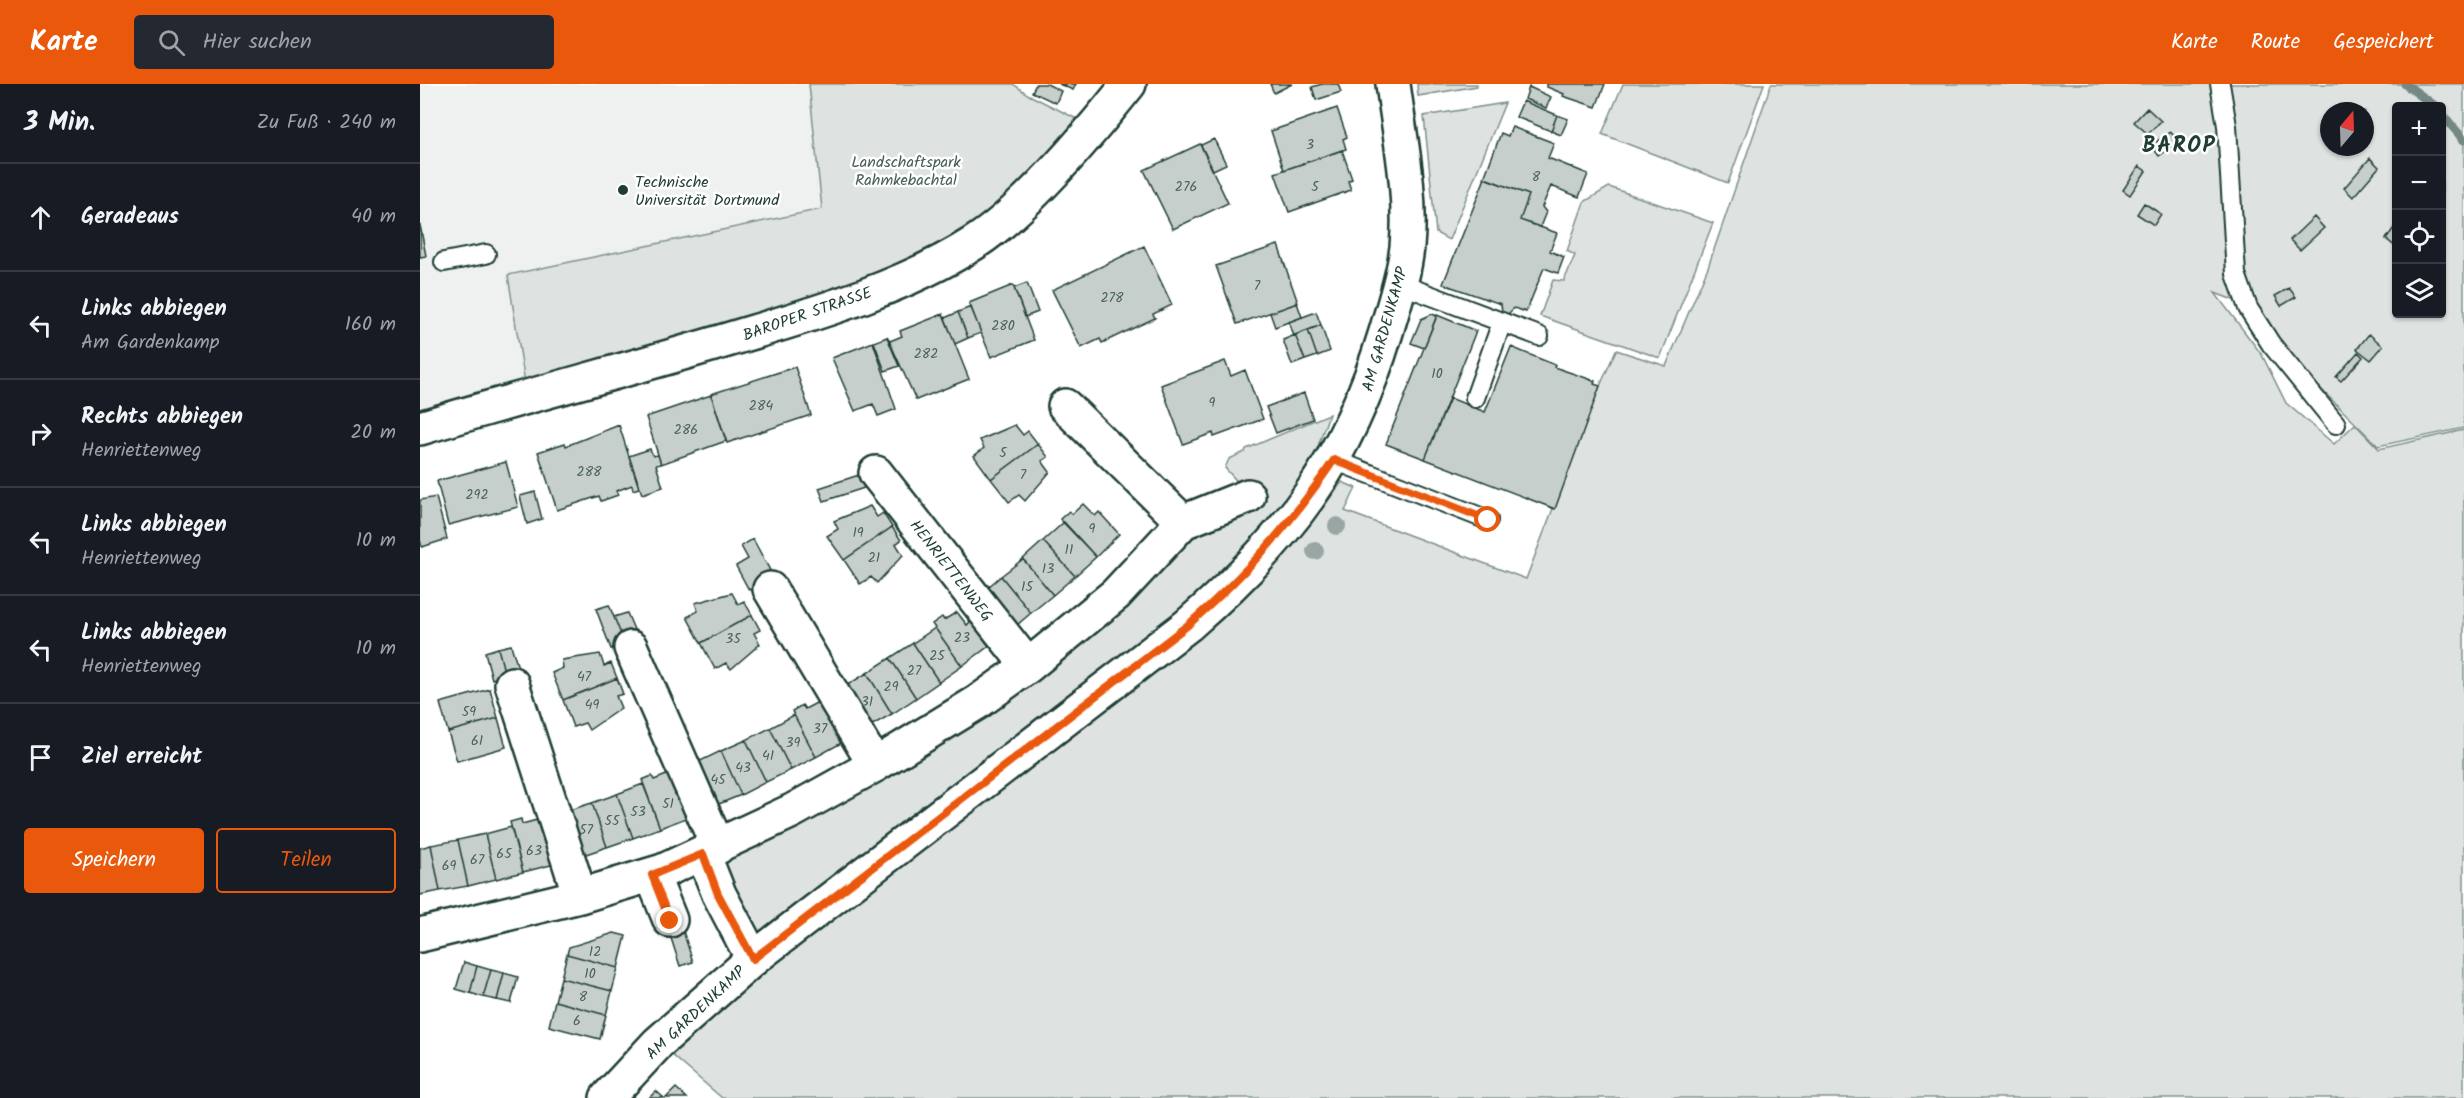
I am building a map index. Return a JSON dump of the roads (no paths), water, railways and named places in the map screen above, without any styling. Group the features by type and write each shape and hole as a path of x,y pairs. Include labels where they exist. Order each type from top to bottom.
{"street":[{"name":"BAROPER STRASSE","path":"420,428 810,315 906,277 974,242 1014,209 1100,120 1129,84"},
{"name":"AM GARDENKAMP","path":"607,1098 658,1043 753,959 1188,625 1235,584 1269,548 1298,512 1334,460 1372,380 1400,284 1407,248 1408,212 1393,84"},
{"path":"1065,406 1183,522"},
{"name":"HENRIETTENWEG","path":"876,473 1028,666"},
{"path":"420,935 580,896 652,875 792,811 875,765 978,702 1028,666 1116,594 1183,522 1248,496"},
{"path":"770,589 875,765"},
{"path":"631,648 710,850 718,894 753,959"},
{"path":"512,684 580,896"},
{"path":"652,875 670,921"}],"lane":[{"path":"2220,84 2227,126 2236,274 2248,308 2271,344 2336,423"},
{"path":"444,262 486,254"},
{"path":"1400,284 1539,336"},
{"path":"1475,398 1502,322"},
{"path":"1334,460 1488,520"}],"waterway":[{"path":"2405,84 2430,102"},
{"path":"2446,119 2464,140"}],"place":[{"name":"Technische Universität Dortmund","path":"623,190"}],"district":[{"name":"BAROP","path":"2179,144"}],"park label":[{"name":"Landschaftspark Rahmkebachtal","path":"906,170"}]}
